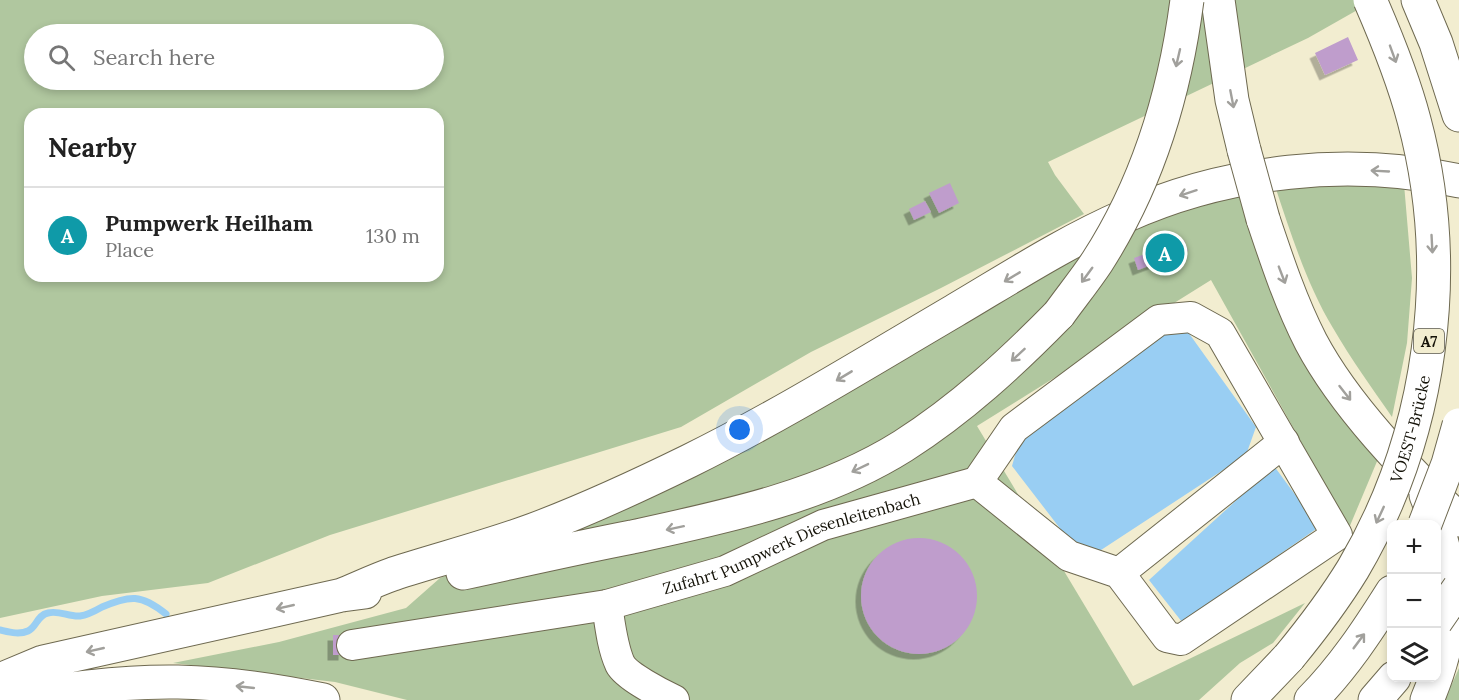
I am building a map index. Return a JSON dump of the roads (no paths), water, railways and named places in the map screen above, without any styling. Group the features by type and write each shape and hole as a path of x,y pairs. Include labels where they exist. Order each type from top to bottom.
{"highway":[{"path":"0,680 43,662 342,595 396,588 688,525 768,504 812,489 860,469 902,447 982,389 1021,353 1059,314 1097,262 1128,206 1148,161 1168,102 1181,46 1187,0"},
{"path":"1218,0 1232,100 1263,219 1293,305 1312,344 1335,380 1392,451 1459,520"},
{"name":"VOEST-Brücke","path":"1248,700 1289,657 1328,607 1354,567 1399,470 1421,393 1430,332 1433,249 1430,216 1421,154 1405,87 1370,0"},
{"path":"1418,0 1436,43 1459,116"},
{"path":"1438,0 1459,41"},
{"path":"342,595 392,575 532,530 604,501 690,461 787,410 1068,243 1145,208 1230,182 1318,170 1402,172 1459,181"},
{"path":"1427,520 1448,464 1459,425"},
{"path":"1420,482 1454,568 1458,598 1454,650 1441,680 1427,700"},
{"path":"1441,615 1459,588"},
{"path":"1317,694 1370,627 1387,600"},
{"path":"0,700 97,686 177,682 275,690 323,700"},
{"path":"1374,700 1390,682"}],"lane":[{"path":"1191,317 1220,333 1337,535 1180,640 1167,637 1119,573 1069,556 977,482 1014,428 1159,320 1191,317"},
{"path":"1119,573 1284,442"},
{"name":"Zufahrt Pumpwerk Diesenleitenbach","path":"352,645 607,604 725,571 823,525 977,482"},
{"path":"607,604 614,645 621,667 652,690 674,700"}],"water":[{"path":"1188,332 1256,427 1246,455 1098,552 1072,544 1012,466 1019,441 1157,333"},
{"path":"1274,466 1319,527 1182,622 1149,580"}],"waterway":[{"path":"0,630 14,633 25,632 31,629 44,614 56,612 83,615 128,599 142,600 166,614"}],"place":[{"name":"Pumpwerk Heilham","path":"1165,253"}]}
